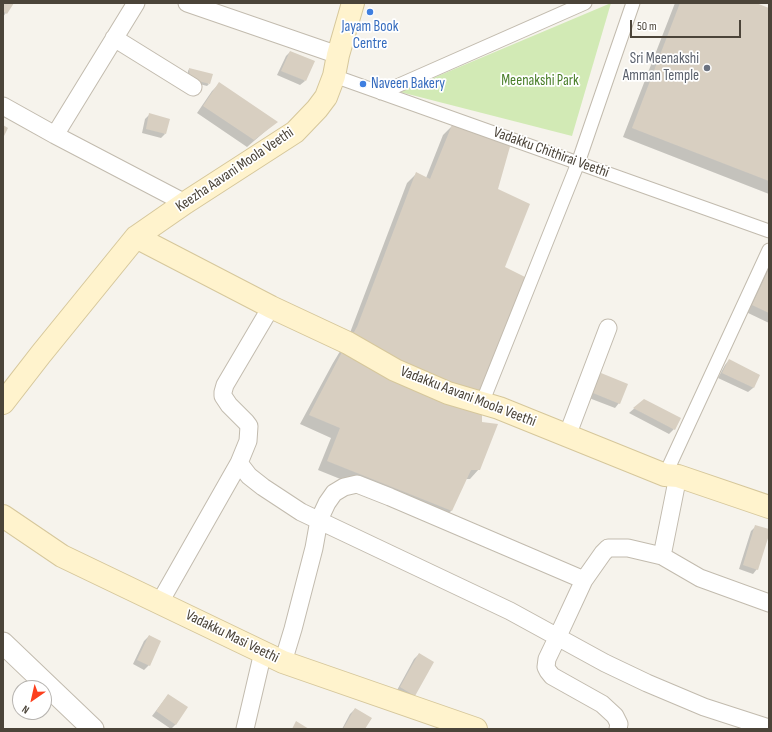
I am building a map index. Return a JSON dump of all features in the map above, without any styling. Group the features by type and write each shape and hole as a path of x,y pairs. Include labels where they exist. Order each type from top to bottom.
{"main road":[{"name":"Keezha Aavani Moola Veethi","path":"3,403 136,238 186,202 295,132 317,110 326,97 353,3"},
{"name":"Vadakku Aavani Moola Veethi","path":"136,238 271,307 348,343 395,370 448,393 499,408 672,476 769,507"},
{"name":"Vadakku Masi Veethi","path":"3,516 62,556 283,662 440,724 476,729"}],"street":[{"path":"55,135 136,3"},
{"path":"187,3 336,66"},
{"path":"381,93 585,3"},
{"path":"482,403 578,163 632,3"},
{"path":"114,38 193,87"},
{"name":"Vadakku Chithirai Veethi","path":"336,66 381,93 769,231"},
{"path":"3,106 55,135 186,202"},
{"path":"662,556 672,476 769,250"},
{"path":"160,602 239,463 248,441 249,426 229,405 223,396 223,392 225,385 271,307"},
{"path":"567,436 608,328"},
{"path":"239,463 249,476 301,512 510,610 605,663 648,683 744,725 769,728"},
{"path":"283,662 314,548 319,520 327,503 334,493 344,487 357,484 398,500 584,580"},
{"path":"618,729 615,716 602,704 552,676 546,667 547,659 584,580 598,558 608,548 628,548 662,556 700,578 769,603"},
{"path":"3,643 93,729"},
{"path":"245,729 263,652"}],"green space":[{"name":"Meenakshi Park","path":"611,3 572,136 400,92"}],"building":[{"path":"3,3 14,3 7,14 3,11"},
{"name":"Sri Meenakshi Amman Temple","path":"680,3 756,3 769,8 769,181 632,128"},
{"path":"290,51 315,61 306,81 281,71"},
{"path":"189,68 213,74 210,84 190,79"},
{"path":"219,82 278,122 254,140 203,106"},
{"path":"149,113 170,119 166,134 146,129"},
{"path":"3,125 8,128 3,138"},
{"path":"452,125 511,143 498,189 530,204 505,267 527,278 482,386 482,422 498,424 480,470 471,470 452,511 327,461 340,428 309,415 357,327 416,172 430,179"},
{"path":"769,269 769,313 752,305"},
{"path":"729,359 760,375 754,388 722,373"},
{"path":"601,373 628,384 620,404 593,393"},
{"path":"644,399 681,418 675,430 633,408"},
{"path":"755,525 769,529 769,535 758,570 743,565"},
{"path":"149,635 161,641 150,666 137,660"},
{"path":"419,653 434,662 415,696 400,687"},
{"path":"168,694 188,707 176,725 156,711"},
{"path":"355,708 372,718 365,729 343,729"},
{"path":"296,721 309,729 292,729"}],"place":[{"name":"Jayam Book Centre","path":"370,12"},
{"name":"Sri Meenakshi Amman Temple","path":"707,68"},
{"name":"Naveen Bakery","path":"363,84"}]}
